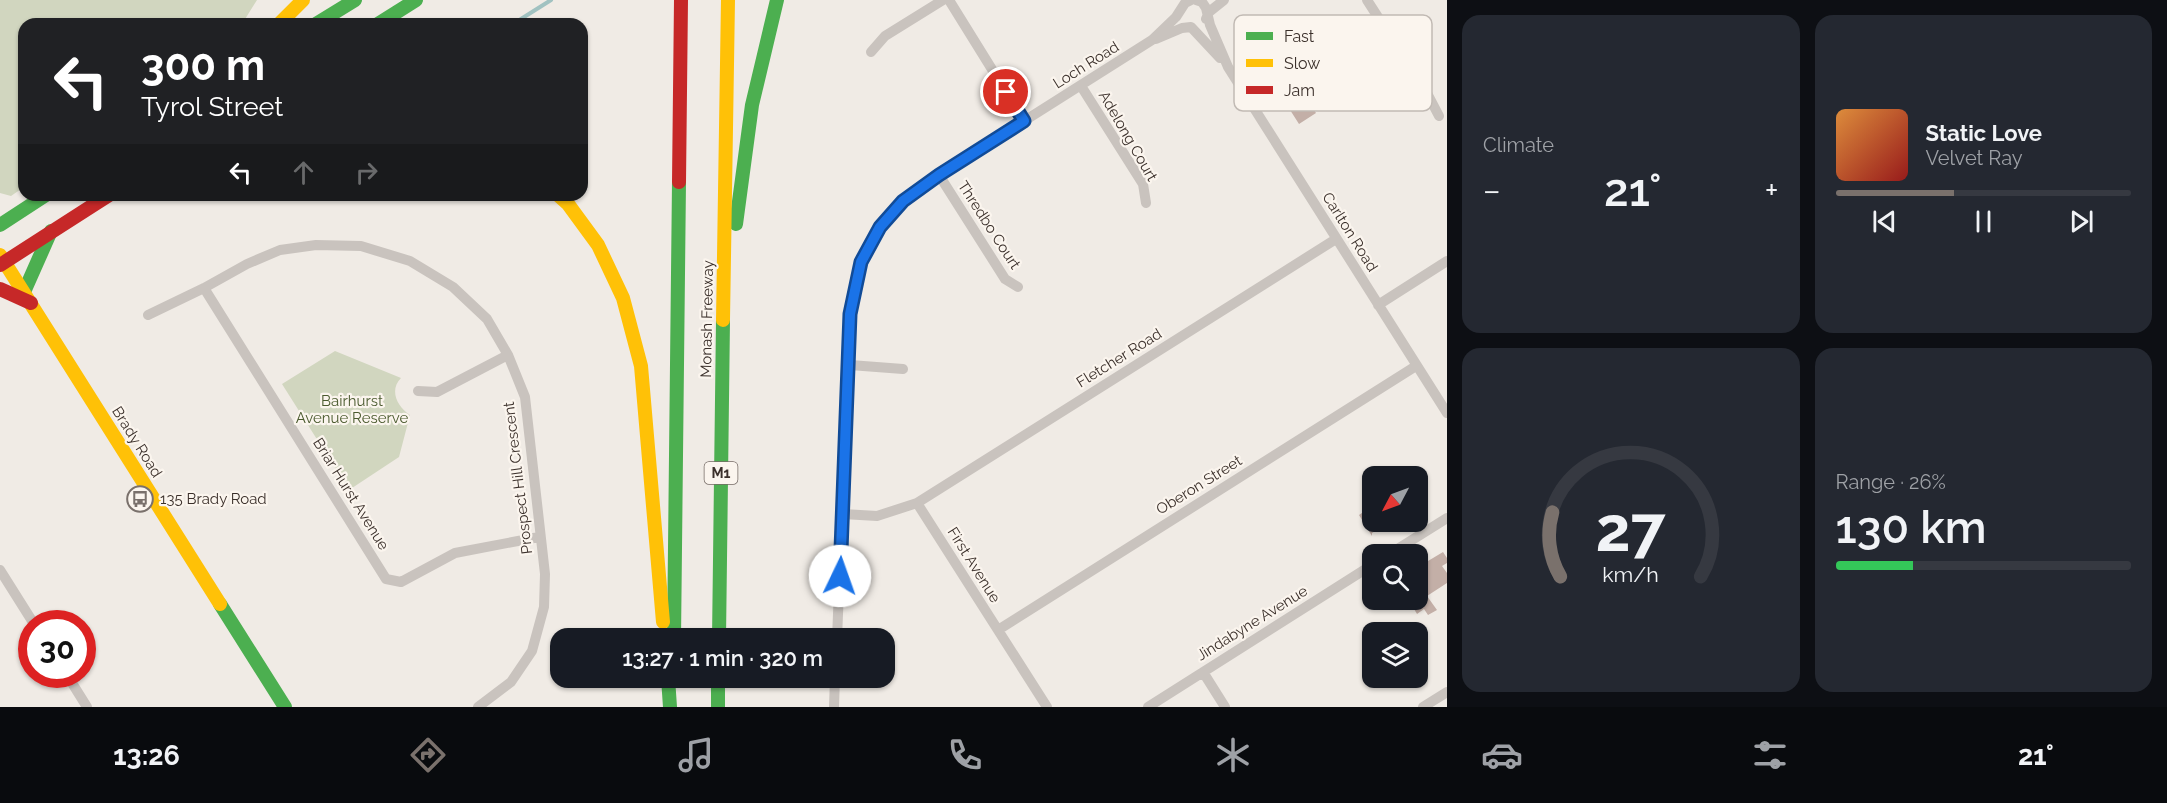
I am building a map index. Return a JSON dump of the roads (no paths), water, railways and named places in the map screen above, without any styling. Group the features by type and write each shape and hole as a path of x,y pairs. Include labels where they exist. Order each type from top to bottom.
{"main road":[{"path":"285,18 303,0"},
{"path":"323,0 325,18"},
{"path":"330,18 355,0"},
{"path":"388,18 416,0"},
{"name":"Monash Freeway","path":"674,628 681,0"},
{"name":"Monash Freeway","path":"719,628 728,0"},
{"path":"724,308 752,105 777,0"},
{"path":"0,225 37,201"},
{"path":"2,260 99,201"},
{"path":"565,201 598,245 623,298 641,366 663,628"},
{"path":"0,208 18,213"},
{"path":"0,289 27,298 33,266 45,247 51,231"},
{"name":"Brady Road","path":"2,260 282,706"},
{"path":"669,688 672,707"},
{"path":"672,707 673,688"},
{"path":"718,688 718,707"}],"street":[{"path":"871,52 885,36 943,0"},
{"path":"949,0 1024,121"},
{"name":"Loch Road","path":"1152,40 1179,5 1191,0"},
{"name":"Carlton Road","path":"1198,0 1205,5 1207,16 1234,76"},
{"path":"1207,16 1224,0"},
{"path":"1367,0 1377,15"},
{"name":"Carlton Road","path":"1179,5 1181,19 1228,67"},
{"name":"Loch Road","path":"838,628 850,314 861,262 880,227 903,201 939,175 1152,40 1182,28 1199,26 1207,16"},
{"name":"Adelong Court","path":"1081,86 1143,184 1146,203"},
{"path":"1432,103 1439,116"},
{"name":"Carlton Road","path":"1256,111 1447,413"},
{"name":"Thredbo Court","path":"939,175 1005,279 1018,287"},
{"name":"Fletcher Road","path":"917,503 1336,238"},
{"name":"Prospect Hill Crescent","path":"148,315 247,264 280,250 316,244 361,246 410,261 453,287 487,319 508,355 525,397 544,574 544,607 532,651 511,682 479,707"},
{"path":"1378,305 1447,261"},
{"name":"Briar Hurst Avenue","path":"204,288 386,579 401,582 455,554 539,537"},
{"path":"418,391 437,392 508,355"},
{"path":"849,365 903,369"},
{"name":"Oberon Street","path":"998,630 1416,366"},
{"path":"843,514 877,516 917,503"},
{"name":"First Avenue","path":"917,503 1047,707"},
{"path":"1406,544 1447,518"},
{"path":"0,570 25,610"},
{"name":"Jindabyne Avenue","path":"1148,707 1362,571"},
{"path":"1203,672 1225,707"},
{"path":"75,688 87,707"},
{"path":"834,707 835,688"},
{"path":"1423,707 1447,692"}],"waterway":[{"path":"522,18 551,0"}],"place":[{"name":"135 Brady Road","path":"140,499"}],"park label":[{"name":"Bairhurst Avenue Reserve","path":"352,410"}]}
